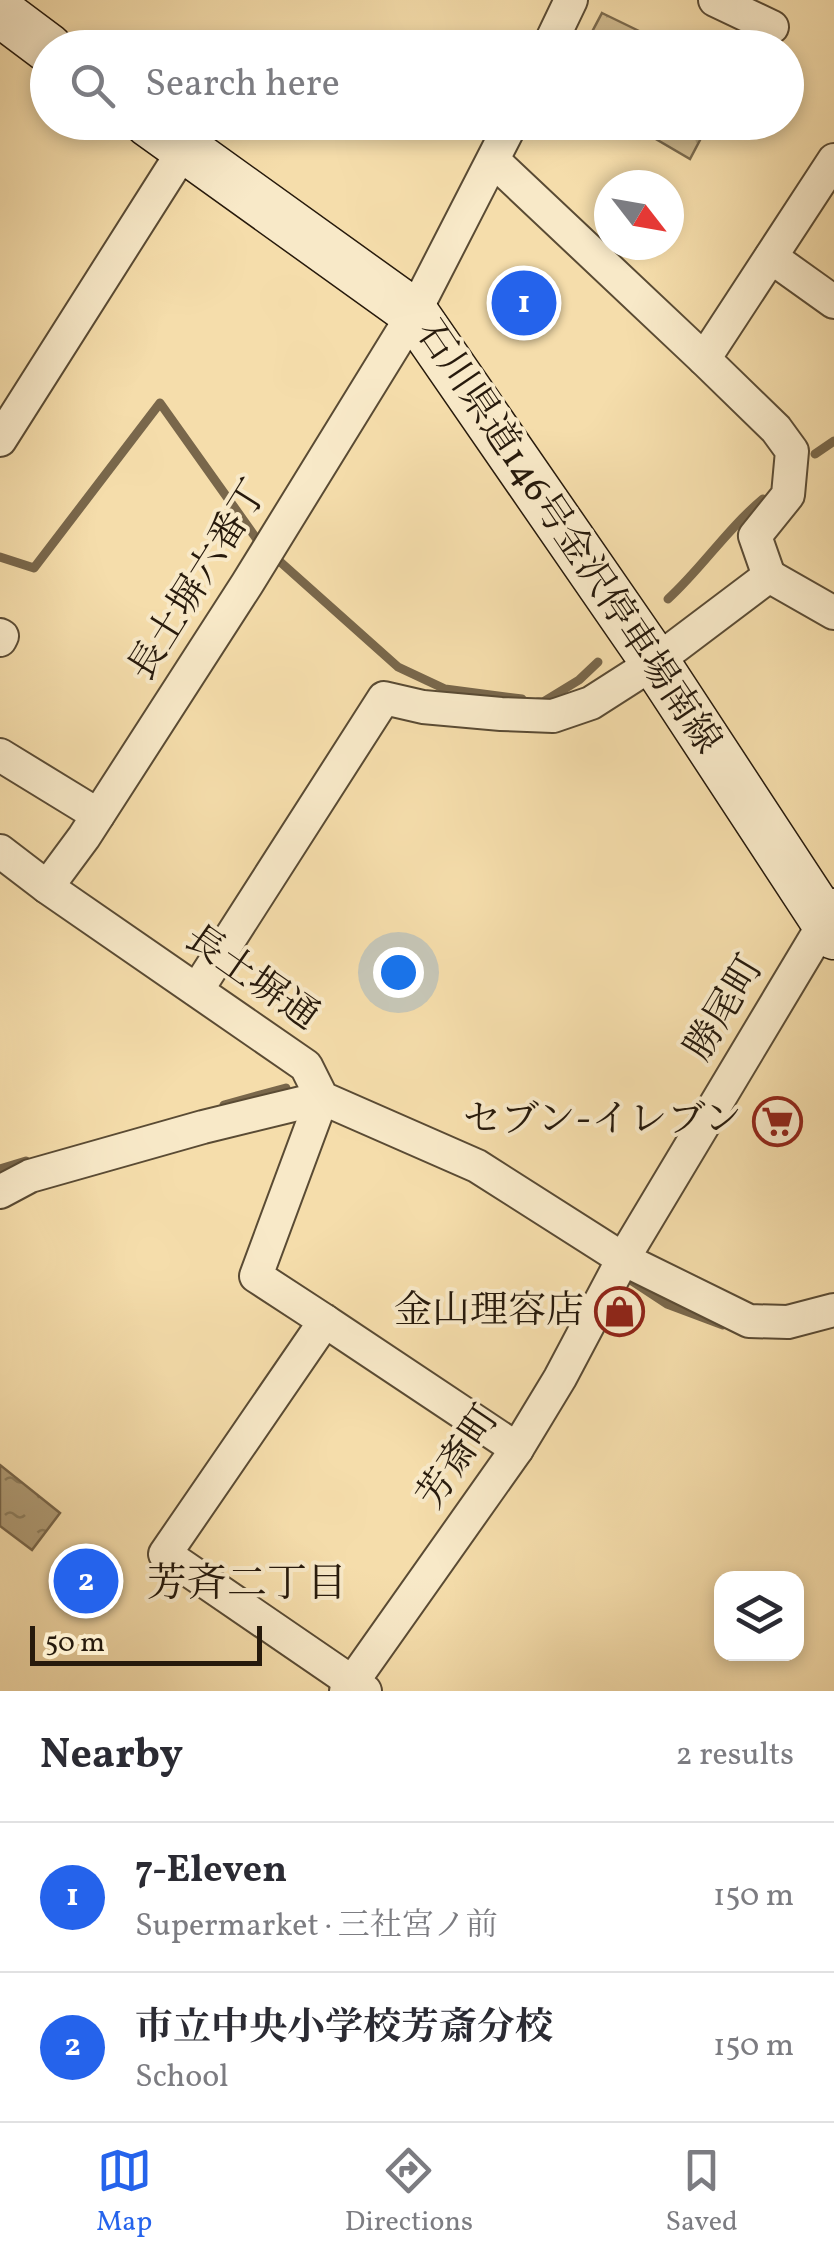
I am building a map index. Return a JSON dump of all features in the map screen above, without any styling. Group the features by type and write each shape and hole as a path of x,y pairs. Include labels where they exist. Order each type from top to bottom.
{"main road":[{"path":"0,12 30,34"},
{"name":"石川県道146号金沢停車場南線","path":"172,140 414,313 831,920"}],"street":[{"path":"557,30 571,0"},
{"path":"715,0 772,27"},
{"path":"0,440 164,140"},
{"name":"長土塀六番丁","path":"48,887 247,584 414,313 504,140"},
{"path":"704,359 834,160"},
{"path":"494,161 704,359 776,429 792,450 788,495 755,536 770,576 834,612"},
{"path":"771,256 834,302"},
{"path":"198,990 384,698 423,707 553,716 591,703 655,662 770,576"},
{"path":"0,756 98,815"},
{"name":"長土塀通","path":"0,851 306,1066 322,1098"},
{"name":"勝尾町","path":"623,1258 831,920"},
{"path":"322,1098 256,1276 518,1449"},
{"path":"0,1192 30,1176 322,1098 477,1166 623,1258 749,1321 788,1322 834,1310"},
{"name":"芳斎町","path":"354,1688 518,1449 623,1258"},
{"path":"325,1321 165,1554 354,1688"}],"green space":[{"path":"602,13 637,30 593,30"},
{"path":"658,140 700,140 690,159"}],"water":[{"path":"0,1465 60,1513 32,1550 0,1526"}],"waterway":[{"path":"0,557 34,568 160,403 261,545"},
{"path":"815,454 834,441"},
{"path":"668,599 763,499"},
{"path":"277,559 398,667 445,689 522,699"},
{"path":"538,702 579,680 598,662"},
{"path":"224,1105 286,1088"},
{"path":"0,1169 26,1161"},
{"path":"632,1281 667,1304 723,1325"}],"place":[{"name":"7-Eleven","path":"524,303"},
{"name":"セブン-イレブン","path":"777,1121"},
{"name":"金山理容店","path":"619,1312"},
{"name":"市立中央小学校芳斎分校","path":"86,1581"}],"district":[{"name":"芳斉二丁目","path":"247,1586"}]}
